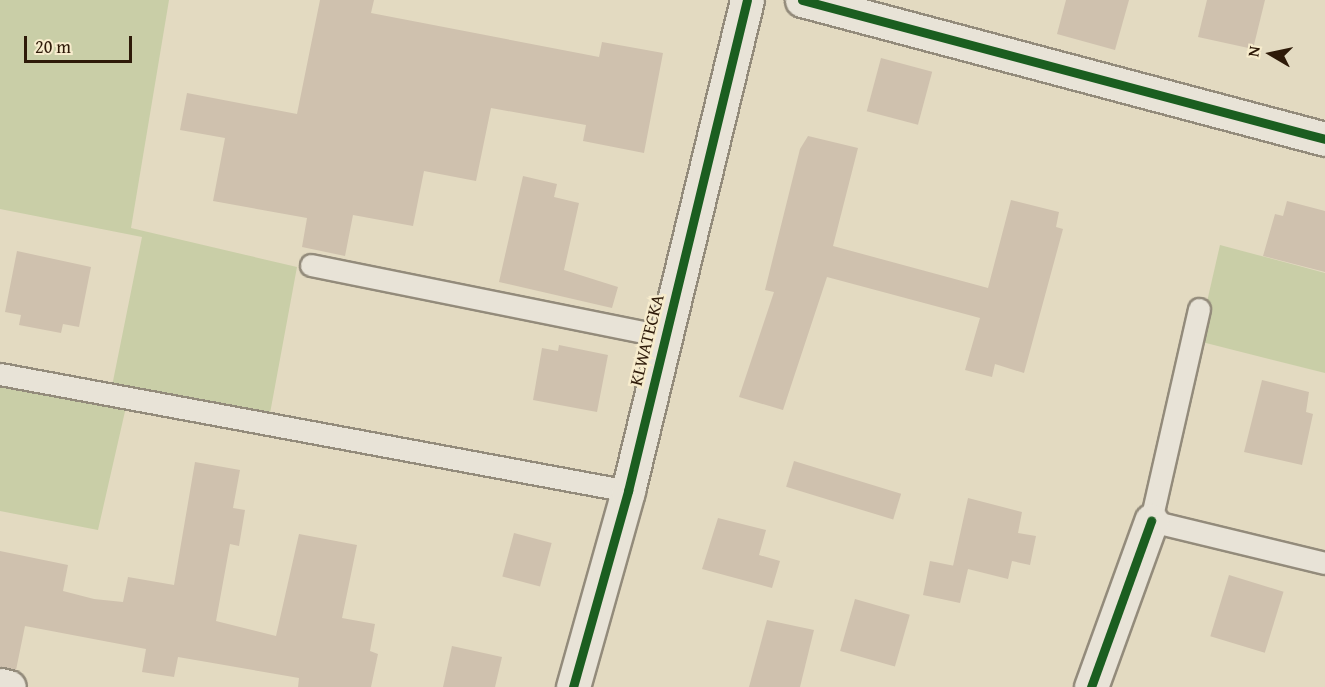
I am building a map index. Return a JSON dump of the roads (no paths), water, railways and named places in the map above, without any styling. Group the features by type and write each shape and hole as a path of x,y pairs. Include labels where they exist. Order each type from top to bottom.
{"street":[{"name":"KLWATECKA","path":"573,687 628,491 747,0"},
{"path":"802,0 1325,139"},
{"path":"1091,687 1151,521"},
{"path":"0,685 9,687"}],"lane":[{"path":"311,265 664,336"},
{"path":"1199,309 1151,521 1325,563"},
{"path":"0,374 628,491"}]}
